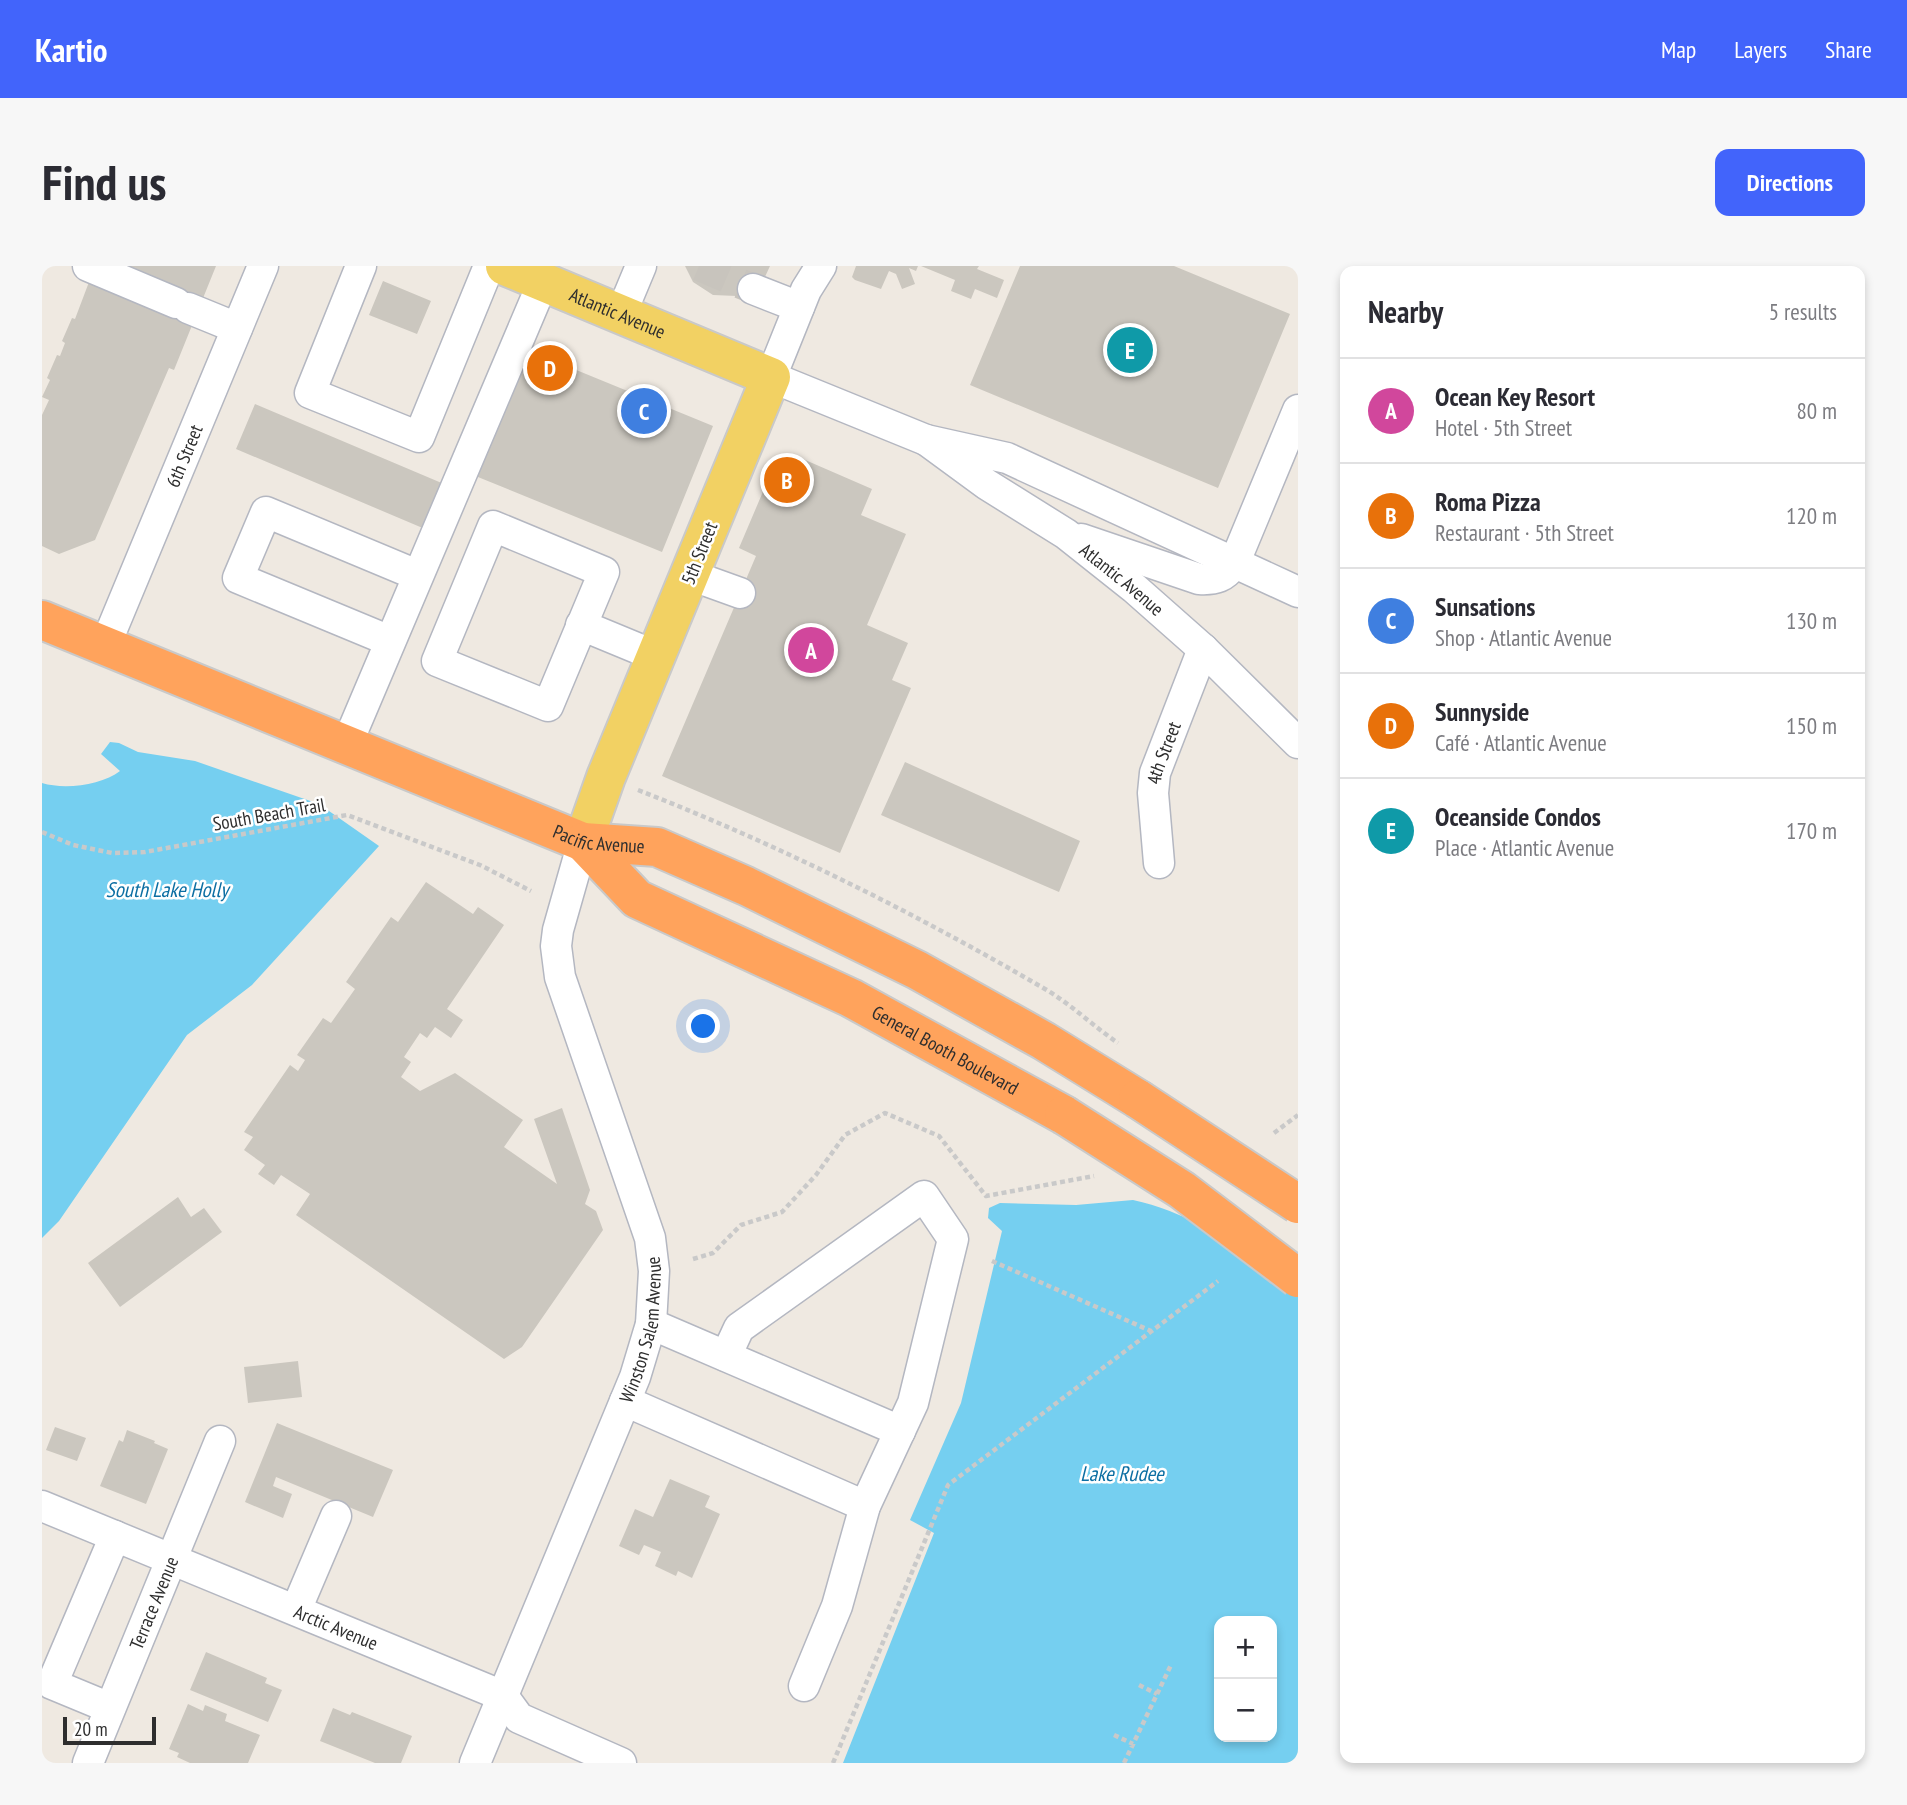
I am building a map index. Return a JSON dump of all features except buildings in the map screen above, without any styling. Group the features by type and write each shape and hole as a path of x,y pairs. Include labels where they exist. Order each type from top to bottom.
{"highway":[{"name":"Pacific Avenue","path":"42,620 583,842 657,847 746,886 927,975 1044,1041 1138,1098 1298,1204"},
{"name":"General Booth Boulevard","path":"583,842 637,900 851,998 1064,1115 1182,1189 1298,1278"}],"main road":[{"name":"Atlantic Avenue","path":"505,266 771,377"},
{"name":"5th Street","path":"583,842 606,777 771,377"}],"street":[{"path":"88,266 137,293 182,306 237,328"},
{"name":"6th Street","path":"105,646 263,266"},
{"path":"361,266 310,393 419,437 489,266"},
{"path":"621,314 641,266"},
{"path":"760,281 809,288"},
{"path":"347,744 542,282"},
{"name":"5th Street","path":"771,377 809,288"},
{"name":"Atlantic Avenue","path":"771,377 926,440 1007,458 1298,592"},
{"path":"1066,534 1121,550 1199,579 1214,580 1225,575 1234,564 1298,411"},
{"name":"Atlantic Avenue","path":"926,440 986,484 1066,534 1134,588 1203,649 1298,743"},
{"path":"390,641 238,578 266,512 418,575"},
{"path":"493,526 604,572 582,625 548,706 437,661 493,526"},
{"path":"690,575 740,593"},
{"path":"582,625 656,656"},
{"name":"4th Street","path":"1159,863 1153,793 1155,773 1203,649"},
{"name":"Winston Salem Avenue","path":"475,1763 625,1401 651,1324 654,1272 650,1238 560,977 556,946 558,930 583,842"},
{"path":"726,1356 739,1328 924,1196 953,1239 913,1403 865,1506 837,1606 804,1686"},
{"path":"651,1324 900,1431"},
{"path":"625,1401 865,1506"},
{"name":"Terrace Avenue","path":"88,1763 220,1441"},
{"name":"Arctic Avenue","path":"42,1506 503,1696 519,1718 621,1763"},
{"path":"296,1611 335,1517"},
{"path":"110,1708 52,1684 115,1536"}],"path":[{"path":"637,790 723,824 877,897 1045,989 1127,1048"},
{"name":"South Beach Trail","path":"42,832 73,845 112,853 145,852 347,815 480,866 531,891"},
{"path":"1274,1133 1298,1115"},
{"path":"992,1261 1151,1332"},
{"path":"833,1763 948,1485 1218,1281"},
{"path":"1124,1763 1171,1665"},
{"path":"1139,1685 1157,1694"},
{"path":"1114,1735 1133,1744"}],"water":[{"name":"South Lake Holly","path":"110,742 138,752 195,761 319,804 379,846 252,985 187,1035 59,1221 42,1238 42,783 83,785 112,776 120,771 101,754"},
{"name":"Lake Rudee","path":"1133,1200 1198,1223 1298,1282 1298,1763 843,1763 934,1533 910,1520 961,1403 1002,1231 988,1218 989,1208 1000,1203 1076,1205"}],"tunnel":[{"path":"699,266 753,289"}],"place":[{"name":"Oceanside Condos","path":"1130,350"},
{"name":"Sunnyside","path":"550,368"},
{"name":"Sunsations","path":"644,411"},
{"name":"Roma Pizza","path":"787,480"},
{"name":"Ocean Key Resort","path":"811,650"}]}
